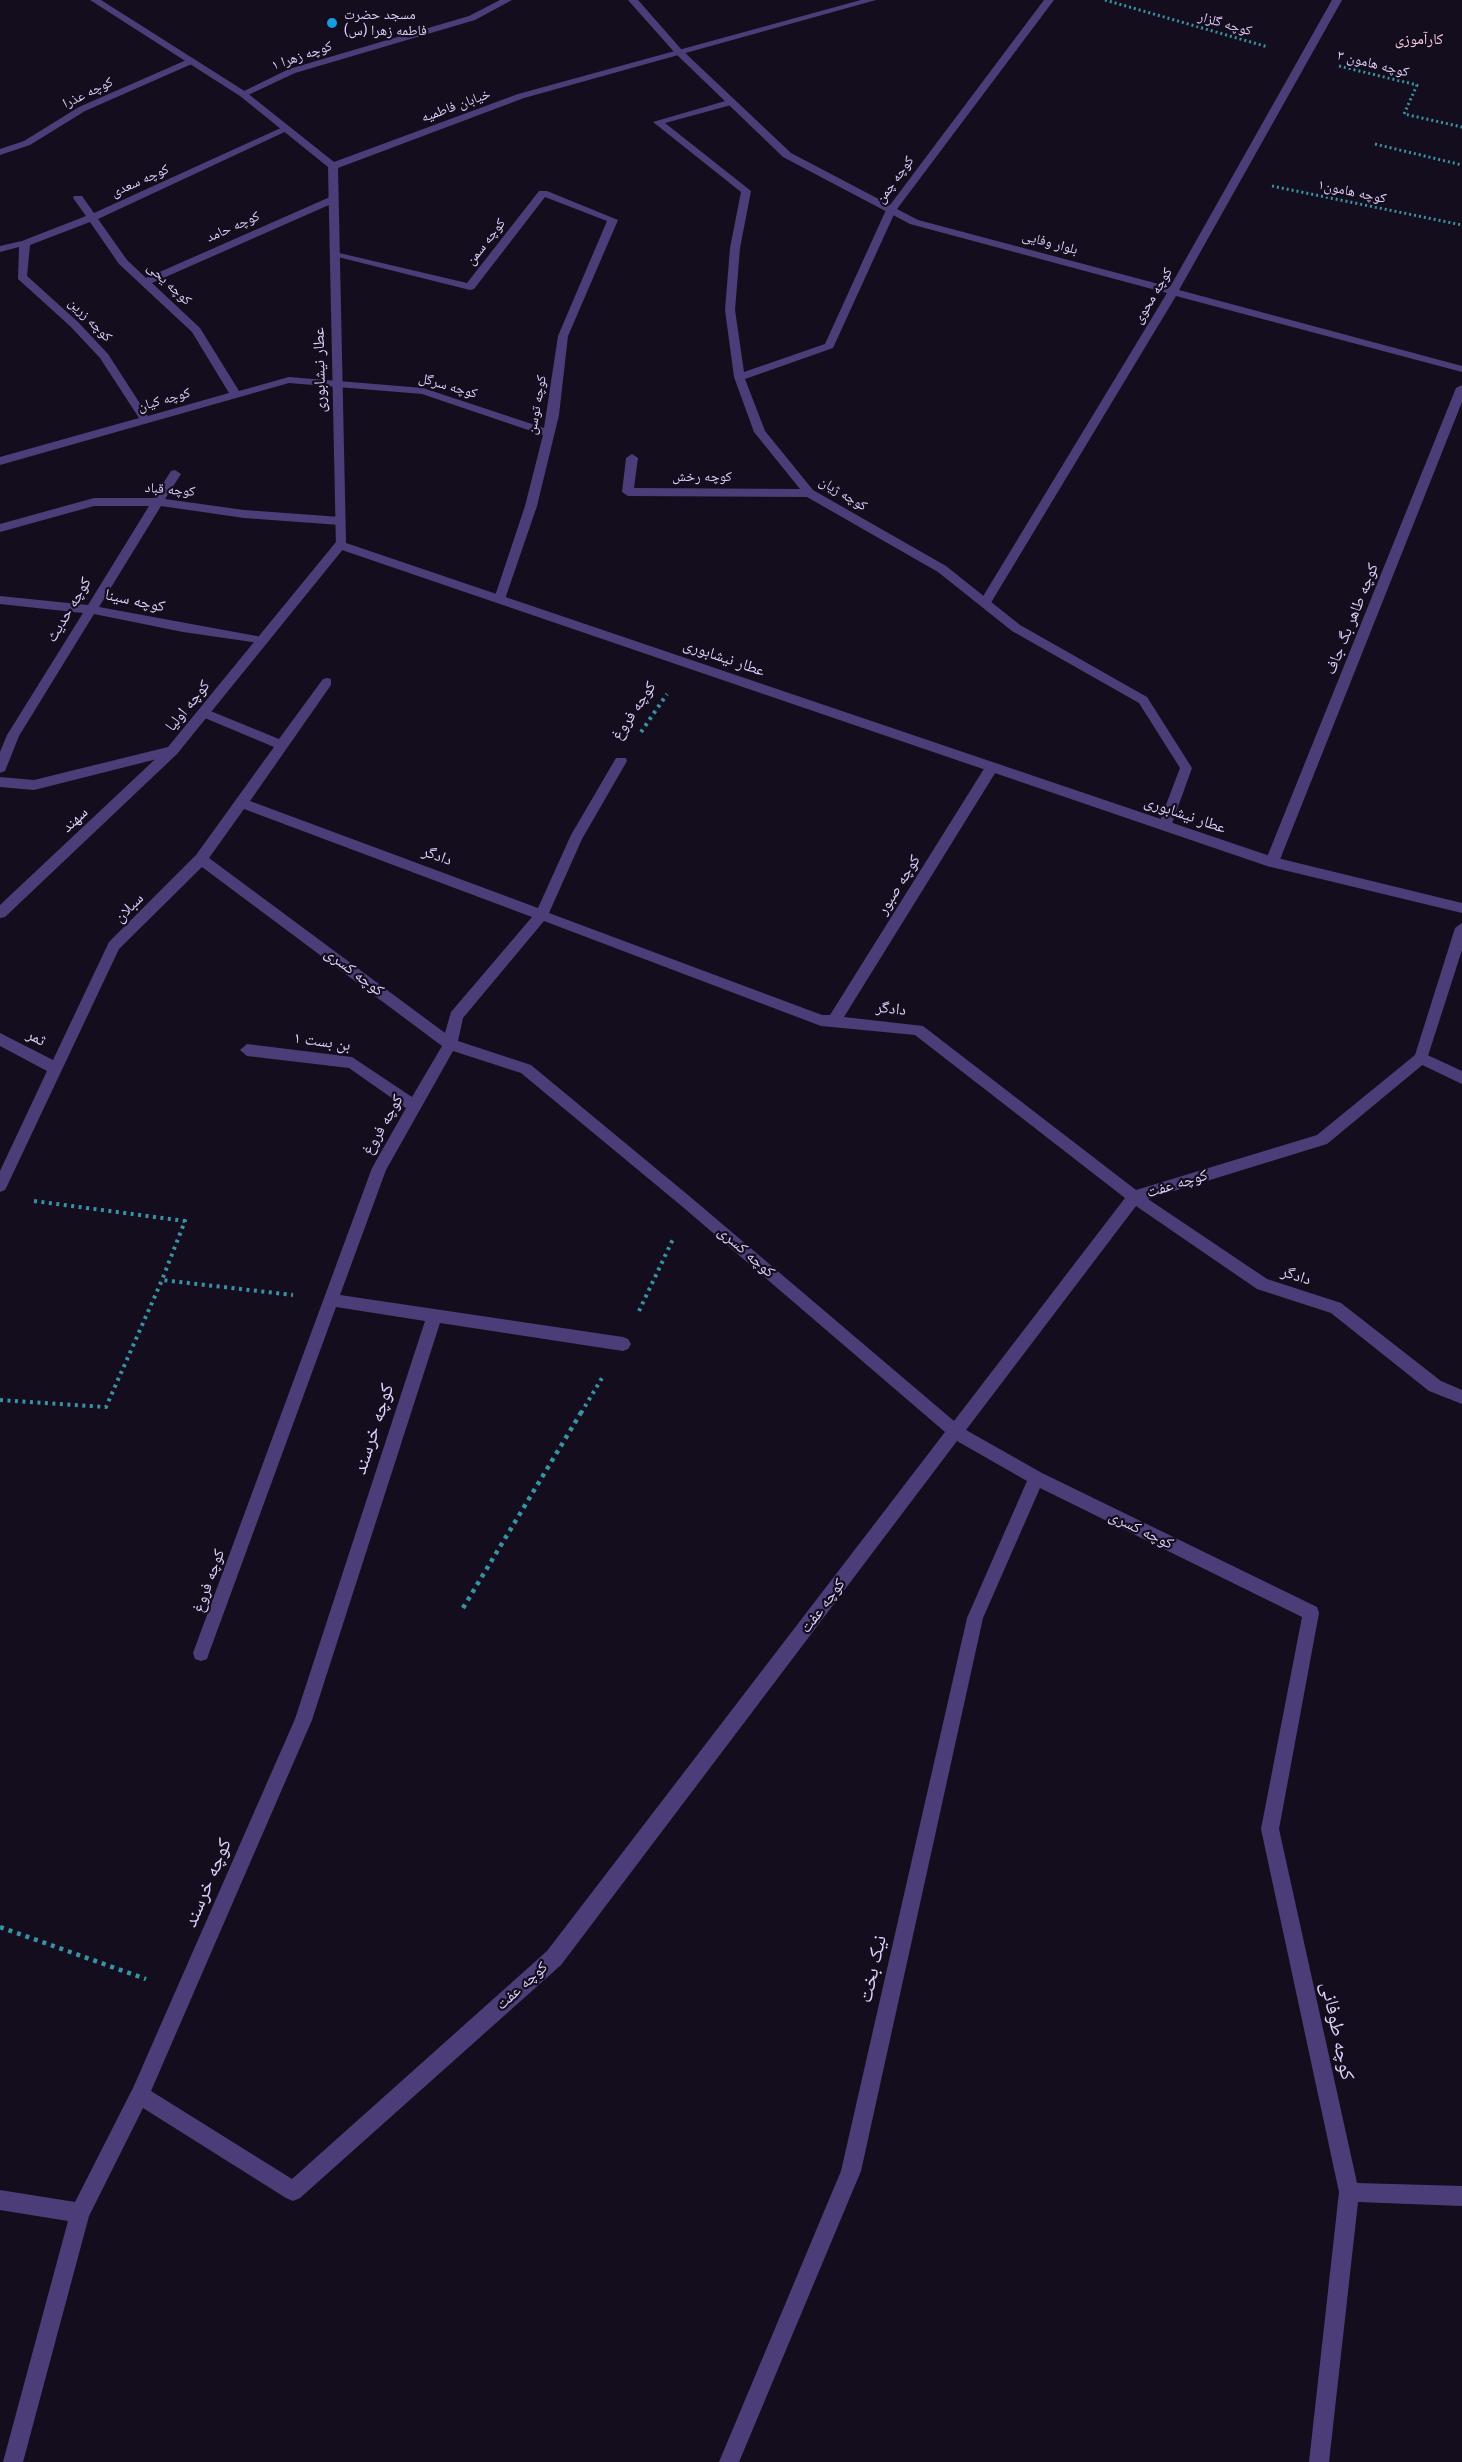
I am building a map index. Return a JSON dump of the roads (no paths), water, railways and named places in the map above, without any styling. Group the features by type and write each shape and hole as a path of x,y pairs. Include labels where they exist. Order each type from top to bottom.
{"street":[{"path":"95,0 243,94 333,166"},
{"name":"کوچه زهرا ۱","path":"243,94 292,71 472,18 507,0"},
{"name":"بلوار وفایی","path":"633,0 678,51 787,155 914,222 1462,369"},
{"name":"خیابان فاطمیه","path":"333,166 521,96 678,51 871,0"},
{"name":"کوچه چمن","path":"739,377 829,346 891,210 1049,0"},
{"name":"کوچه محوی","path":"985,603 1173,292 1337,0"},
{"name":"کوچه عذرا","path":"0,152 27,143 82,109 190,61"},
{"name":"کوچه ژیان","path":"732,102 658,122 746,190 735,248 730,310 739,377 760,432 809,493 942,569 1016,628 1143,700 1186,768 1165,826"},
{"name":"کوچه سعدی","path":"0,249 25,243 91,218 286,129"},
{"name":"عطار نیشابوری","path":"333,166 340,544 1272,862 1462,908"},
{"name":"کوچه سمن","path":"335,255 470,287 543,193 613,220"},
{"name":"کوچه یحی","path":"78,198 123,262 196,330 236,395"},
{"name":"کوچه حامد","path":"145,282 334,200"},
{"name":"کوچه توسن","path":"500,599 531,506 548,433 563,336 613,220"},
{"name":"کوچه زرین","path":"25,243 22,277 74,324 104,356 146,421"},
{"name":"کوچه کیان","path":"0,461 289,380 337,385"},
{"name":"کوچه سرگل","path":"337,385 423,391 548,433"},
{"name":"کوچه طاهر بگ جاف","path":"1272,862 1462,388"},
{"name":"کوچه رخش","path":"632,458 628,492 809,493"},
{"name":"کوچه حدیث","path":"0,768 13,735 89,609 175,474"},
{"name":"کوچه قباد","path":"0,528 94,502 158,502 243,514 340,521"},
{"name":"کوچه اولیا","path":"0,782 34,785 172,751 340,544"},
{"name":"کوچه سینا","path":"0,600 89,609 183,628 262,640"},
{"name":"سبلان","path":"0,1186 114,946 201,859 327,682"},
{"path":"204,713 281,745"},
{"name":"سهند","path":"0,913 172,751"},
{"name":"کوچه فروغ","path":"201,1653 379,1167 450,1044 456,1016 542,914 576,838 621,761"},
{"name":"کوچه صبور","path":"834,1021 992,767"},
{"name":"دادگر","path":"240,802 821,1020 918,1030 1134,1197 1262,1284 1335,1308 1435,1386 1462,1396"},
{"name":"کوچه کسری","path":"201,859 450,1044 526,1069 689,1204 956,1432 1036,1478 1311,1614"},
{"path":"1462,928 1421,1058 1462,1078"},
{"name":"ثمر","path":"0,1039 56,1069"},
{"name":"بن بست ۱","path":"247,1050 352,1063 415,1106"},
{"name":"کوچه عفت","path":"140,2095 293,2191 554,1958 1134,1197 1322,1140 1421,1058"},
{"path":"331,1300 623,1344"},
{"name":"کوچه خرسند","path":"13,2462 80,2213 140,2095 303,1720 434,1317"},
{"name":"نیک بخت","path":"729,2462 851,2170 975,1618 1036,1478"},
{"name":"کوچه طوفانی","path":"1311,1614 1270,1829 1349,2192 1319,2462"},
{"path":"1349,2192 1462,2196"},
{"path":"0,2200 80,2213"}],"place":[{"name":"مسجد حضرت فاطمه زهرا (س)","path":"332,23"}],"district":[{"name":"کارآموزی","path":"1419,40"}]}
